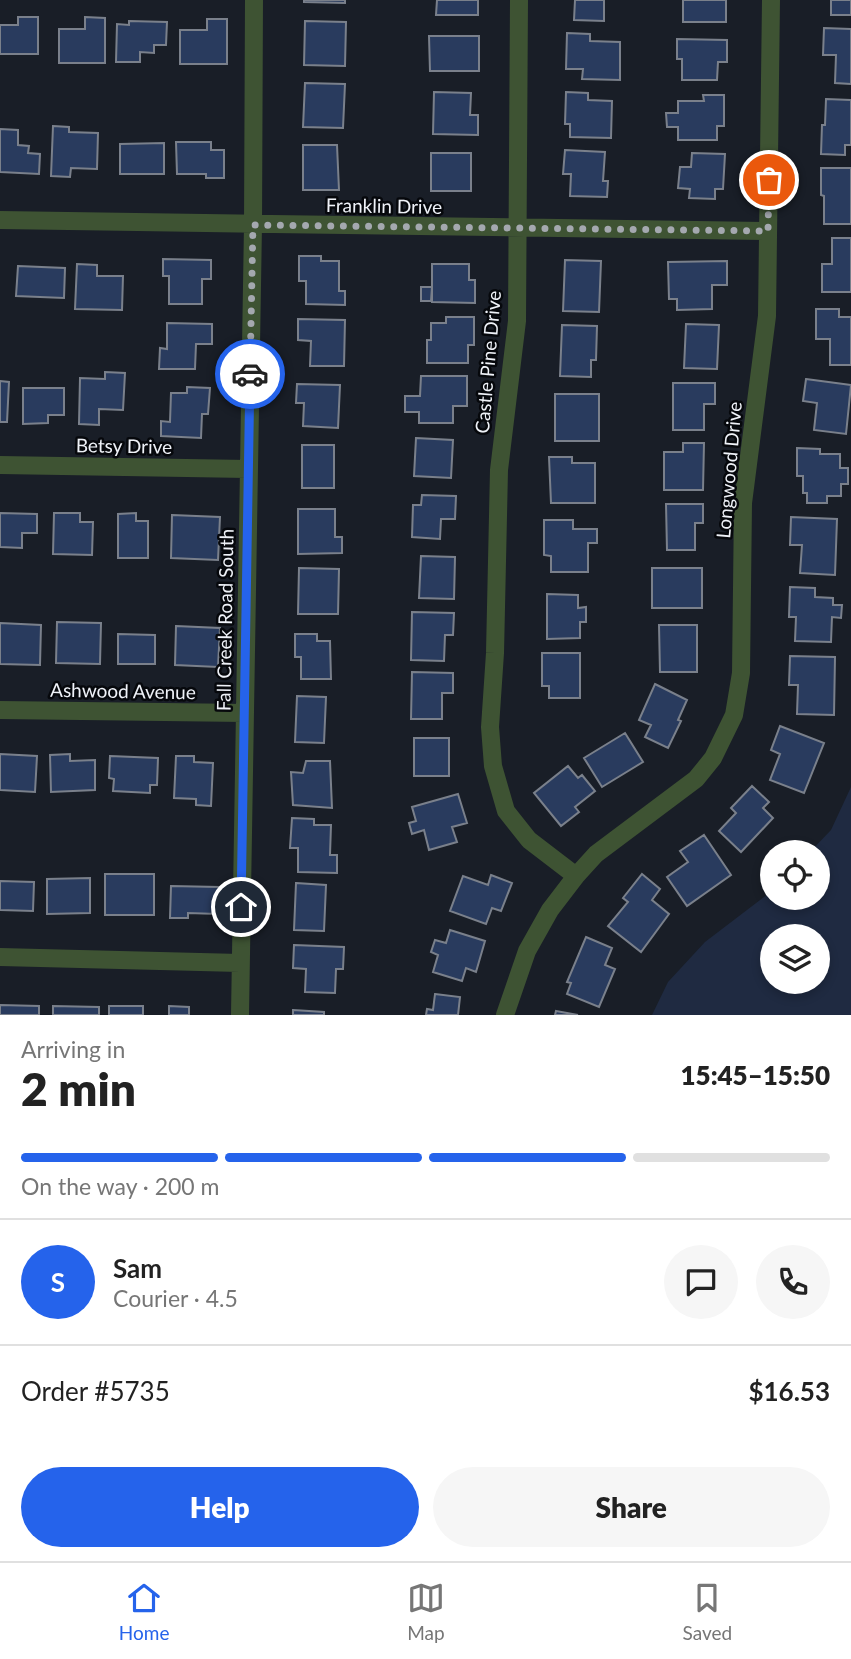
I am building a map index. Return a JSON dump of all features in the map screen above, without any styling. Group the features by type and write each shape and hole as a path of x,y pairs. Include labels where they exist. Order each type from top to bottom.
{"street":[{"name":"Fall Creek Road South","path":"240,1015 253,225 254,0"},
{"name":"Castle Pine Drive","path":"519,0 517,321 499,470 492,766 506,811 529,840 576,876"},
{"name":"Longwood Drive","path":"505,1015 527,951 550,909 596,855 629,827 696,779 713,758 734,715 741,673 743,503 767,316 771,0"},
{"name":"Franklin Drive","path":"0,220 768,231"},
{"name":"Betsy Drive","path":"0,465 248,469"},
{"name":"Ashwood Avenue","path":"0,710 245,713"},
{"path":"0,957 240,963"}],"shaded area":[{"path":"851,787 851,1015 652,1015 668,982 705,942 760,900 760,910 830,910 830,840 821,840 831,830"}],"building":[{"path":"345,0 345,3 304,2"},
{"path":"437,0 478,0 478,15 436,15"},
{"path":"575,0 604,0 604,21 574,20"},
{"path":"683,0 726,0 726,22 683,22"},
{"path":"831,0 851,0 851,15 831,15"},
{"path":"18,17 38,17 38,54 0,54 0,25 18,25"},
{"path":"85,17 105,18 105,63 59,63 59,29 85,29"},
{"path":"207,19 227,19 227,64 180,64 180,30 207,30"},
{"path":"129,21 167,22 166,45 154,45 154,53 140,52 140,62 116,62 117,24 129,25"},
{"path":"305,21 346,22 345,66 304,65"},
{"path":"824,28 851,29 851,84 835,83 836,55 823,55"},
{"path":"567,33 590,34 590,41 620,42 620,80 582,79 583,69 566,69"},
{"path":"429,36 479,36 479,71 430,71"},
{"path":"677,39 727,40 727,62 718,62 717,80 682,80 682,59 677,59"},
{"path":"305,83 345,84 343,128 303,127"},
{"path":"434,92 471,93 470,115 478,115 478,135 433,134"},
{"path":"566,92 588,93 588,100 612,101 611,138 570,137 570,124 565,124"},
{"path":"703,95 724,95 724,126 717,126 717,140 678,140 678,127 667,127 666,113 678,113 678,101 704,101"},
{"path":"826,99 851,100 851,145 845,145 845,155 821,154"},
{"path":"53,126 69,127 69,132 98,133 97,169 71,168 70,177 51,176"},
{"path":"0,129 18,130 18,145 29,146 28,153 40,154 39,174 0,172"},
{"path":"176,142 211,142 211,150 224,150 224,178 206,178 206,174 177,174"},
{"path":"164,143 164,174 120,174 120,144"},
{"path":"303,145 337,145 339,190 303,190"},
{"path":"565,150 605,152 603,181 608,181 607,197 570,196 571,174 563,174"},
{"path":"431,153 471,153 471,191 431,191"},
{"path":"692,153 725,154 723,189 715,189 715,199 689,198 690,189 678,188 680,167 691,167"},
{"path":"821,168 851,168 851,224 824,224"},
{"path":"832,238 851,238 851,292 822,292 822,264 832,264"},
{"path":"299,256 321,256 321,261 339,261 339,291 345,291 345,305 306,304 306,281 299,281"},
{"path":"163,259 211,260 211,279 202,279 202,304 169,304 169,276 163,276"},
{"path":"565,260 601,261 599,312 563,311"},
{"path":"727,261 727,285 712,285 712,309 677,310 677,299 669,299 668,262"},
{"path":"77,264 97,265 97,276 123,276 122,310 75,309"},
{"path":"432,264 469,264 469,280 475,280 475,303 432,302"},
{"path":"18,266 65,268 64,298 16,296"},
{"path":"421,287 432,287 431,301 421,301"},
{"path":"816,309 839,309 839,317 851,317 851,365 830,365 830,339 816,339"},
{"path":"446,317 474,317 474,345 468,345 468,363 427,363 427,340 431,340 431,323 446,323"},
{"path":"298,319 345,320 344,366 310,366 311,341 298,340"},
{"path":"167,323 212,324 212,344 196,344 195,369 159,369 160,348 167,349"},
{"path":"686,324 719,325 717,369 684,368"},
{"path":"562,325 597,326 596,360 591,360 591,377 560,376"},
{"path":"105,372 125,373 123,410 99,409 99,425 79,424 80,378 105,379"},
{"path":"421,376 467,376 467,406 453,406 453,423 419,423 419,412 405,412 405,396 420,396"},
{"path":"806,379 851,385 846,434 814,430 817,403 803,401"},
{"path":"0,381 9,382 7,422 0,422"},
{"path":"673,383 715,383 715,404 704,404 704,430 673,430"},
{"path":"297,384 340,385 338,428 303,426 304,403 296,403"},
{"path":"187,387 210,388 208,414 202,414 201,438 161,436 161,421 170,422 171,393 187,393"},
{"path":"23,388 64,388 64,415 48,415 48,423 23,424"},
{"path":"555,394 599,394 599,441 555,441"},
{"path":"416,438 453,440 451,478 414,476"},
{"path":"683,443 704,443 703,490 664,490 664,452 683,452"},
{"path":"302,445 334,445 334,488 302,488"},
{"path":"797,448 820,449 820,454 840,454 840,468 848,468 848,484 841,484 841,496 827,496 827,503 807,503 807,493 803,493 803,476 797,476"},
{"path":"549,457 572,457 572,463 595,463 595,503 551,503"},
{"path":"422,495 456,496 455,519 441,519 440,539 412,537 413,505 421,505"},
{"path":"666,504 703,504 703,523 695,523 695,550 667,550"},
{"path":"298,509 335,509 335,537 342,537 342,553 298,554"},
{"path":"0,513 37,514 37,533 22,533 22,548 0,547"},
{"path":"54,513 80,513 80,522 93,522 92,555 53,554"},
{"path":"136,513 136,521 148,521 148,558 118,558 118,514"},
{"path":"172,515 220,517 218,560 171,558"},
{"path":"791,517 837,519 835,575 800,573 802,545 790,545"},
{"path":"544,520 573,520 573,529 597,529 597,543 588,543 588,572 551,572 551,556 544,555"},
{"path":"421,556 455,557 454,599 419,598"},
{"path":"299,568 339,569 338,614 298,614"},
{"path":"652,568 702,568 702,608 652,608"},
{"path":"790,587 815,588 815,597 833,598 833,605 842,605 841,618 832,617 831,642 795,641 796,617 789,617"},
{"path":"547,594 578,595 578,608 586,607 586,622 580,622 580,638 547,639"},
{"path":"412,612 454,613 453,635 445,635 444,661 411,660"},
{"path":"57,622 101,623 100,664 56,663"},
{"path":"0,623 41,625 40,665 0,664"},
{"path":"659,625 697,625 697,672 660,672"},
{"path":"176,626 220,628 218,667 175,665"},
{"path":"118,634 155,635 155,664 118,664"},
{"path":"295,634 317,634 317,641 330,641 331,679 301,679 301,657 295,657"},
{"path":"542,653 580,653 580,698 549,698 549,686 542,686"},
{"path":"790,656 835,657 834,715 797,714 798,685 789,685"},
{"path":"412,672 453,673 453,693 442,693 442,719 411,719"},
{"path":"655,684 687,700 678,720 681,721 668,748 645,737 651,725 639,720"},
{"path":"297,696 326,697 324,743 295,742"},
{"path":"780,726 824,743 804,793 770,780 780,754 771,750"},
{"path":"625,733 643,762 602,787 584,758"},
{"path":"414,738 449,738 449,776 414,776"},
{"path":"0,754 37,756 35,792 0,790"},
{"path":"70,754 70,761 95,760 95,790 51,792 50,755"},
{"path":"110,756 158,758 157,785 150,785 150,793 113,791 114,779 109,778"},
{"path":"176,756 194,756 194,762 213,763 211,806 196,805 196,799 174,798"},
{"path":"306,761 330,761 332,808 293,805 291,772 303,773"},
{"path":"568,766 578,778 582,775 595,791 575,807 579,812 561,826 534,793"},
{"path":"752,786 769,802 763,808 773,818 741,852 719,831 736,813 731,808"},
{"path":"458,794 467,823 452,827 457,842 429,850 424,830 412,834 409,823 416,821 412,807"},
{"path":"292,818 314,819 314,825 331,825 330,855 337,855 337,873 298,872 298,848 290,848"},
{"path":"704,835 731,875 687,906 667,877 688,862 680,851"},
{"path":"105,874 154,874 154,915 105,915"},
{"path":"642,874 660,889 652,900 669,914 641,952 608,926 628,902 623,898"},
{"path":"491,875 512,883 501,911 492,908 486,924 450,911 463,876 488,885"},
{"path":"90,878 90,913 47,914 47,879"},
{"path":"0,881 34,882 33,911 0,910"},
{"path":"296,883 326,885 324,931 294,930"},
{"path":"171,886 219,887 218,914 188,913 188,918 170,918"},
{"path":"450,930 485,941 476,972 466,968 462,981 433,972 438,955 431,952 435,940 446,943"},
{"path":"586,937 612,948 605,965 615,969 599,1007 567,994 571,983 567,982"},
{"path":"294,945 344,947 343,969 336,969 335,993 305,992 306,969 293,968"},
{"path":"435,994 460,997 458,1015 426,1015 427,1009 433,1010"},
{"path":"0,1005 39,1006 39,1015 0,1015"},
{"path":"53,1006 99,1007 99,1015 53,1015"},
{"path":"109,1006 143,1006 143,1015 109,1015"},
{"path":"169,1006 189,1007 189,1015 169,1015"},
{"path":"293,1010 324,1012 324,1015 293,1015"},
{"path":"556,1011 578,1015 555,1015"}],"way so far":[{"path":"250,374 253,225 768,231 769,180"}],"route":[{"path":"241,907 250,374"}]}
